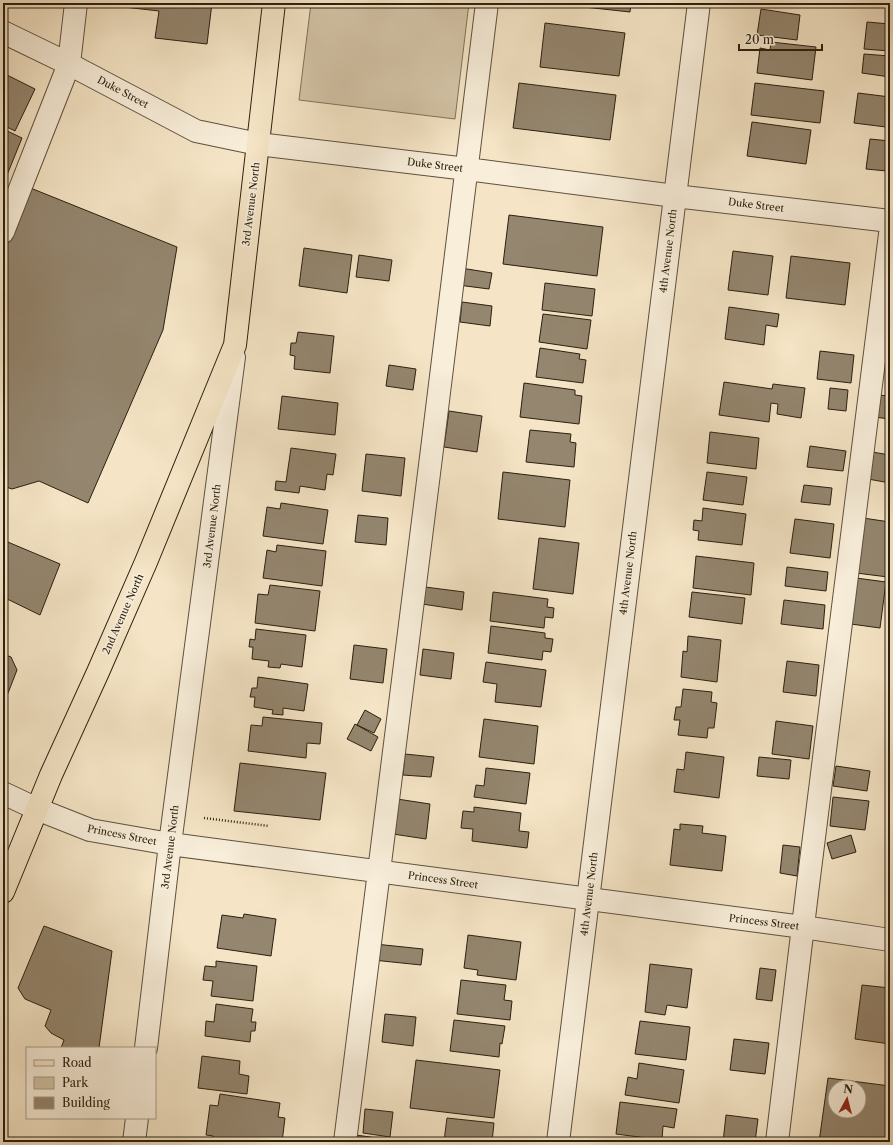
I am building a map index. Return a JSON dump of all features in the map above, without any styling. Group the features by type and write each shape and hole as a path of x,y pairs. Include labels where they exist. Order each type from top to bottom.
{"main road":[{"name":"3rd Avenue North","path":"235,345 274,3"},
{"name":"2nd Avenue North","path":"4,888 51,775 146,562 235,345"}],"street":[{"path":"3,232 69,64 76,3"},
{"path":"345,1142 487,3"},
{"name":"4th Avenue North","path":"558,1142 699,3"},
{"name":"Duke Street","path":"3,32 69,64 196,131 258,144 890,221"},
{"path":"777,1142 890,234"},
{"name":"3rd Avenue North","path":"146,1047 170,844 235,345"},
{"name":"Princess Street","path":"3,793 37,809 90,830 170,844 803,927 890,940"},
{"path":"134,1142 137,1119"}],"path":[{"path":"204,818 270,826"}],"green space":[{"path":"311,3 469,3 455,119 299,100"}],"building":[{"path":"89,3 212,3 207,44 155,38 159,11"},
{"path":"576,3 631,3 630,12 575,6"},
{"path":"761,9 800,15 797,40 757,35"},
{"path":"867,22 890,24 890,51 864,49"},
{"path":"545,23 625,33 619,76 540,67"},
{"path":"771,42 816,47 812,80 757,73 760,48 770,50"},
{"path":"864,54 890,56 890,77 862,73"},
{"path":"3,73 35,89 15,131 3,125"},
{"path":"519,83 616,95 610,140 513,128"},
{"path":"755,83 824,91 820,123 751,115"},
{"path":"858,93 890,97 886,127 854,123"},
{"path":"752,122 811,130 806,164 747,156"},
{"path":"3,129 22,138 3,185"},
{"path":"870,139 890,141 887,171 866,169"},
{"path":"28,187 177,247 163,330 88,503 39,481 12,489 3,486 3,249"},
{"path":"509,215 603,227 597,276 503,264"},
{"path":"304,248 352,255 347,293 299,286"},
{"path":"733,251 773,256 768,295 728,290"},
{"path":"359,255 392,260 389,281 356,277"},
{"path":"791,256 850,263 845,305 786,298"},
{"path":"461,268 492,273 489,289 458,285"},
{"path":"545,283 595,289 592,316 542,310"},
{"path":"462,302 492,306 490,326 460,322"},
{"path":"729,307 779,314 777,327 766,325 764,345 725,339"},
{"path":"543,314 591,320 587,349 539,342"},
{"path":"886,329 890,330 890,365 881,364"},
{"path":"298,332 334,336 330,373 294,369 295,356 290,355 291,343 296,343"},
{"path":"540,348 580,354 579,359 586,360 583,383 536,377"},
{"path":"820,351 854,355 851,383 817,379"},
{"path":"389,365 416,369 413,390 386,386"},
{"path":"724,382 772,389 773,384 805,388 801,418 777,414 778,404 771,403 769,422 719,415"},
{"path":"524,383 575,390 575,395 582,396 579,424 520,417"},
{"path":"830,388 848,390 846,411 828,409"},
{"path":"877,395 890,396 890,419 874,417"},
{"path":"282,396 338,403 335,435 278,429"},
{"path":"449,411 482,416 477,452 444,447"},
{"path":"530,430 571,434 570,442 576,443 574,467 526,462"},
{"path":"710,432 759,438 756,469 707,463"},
{"path":"810,446 846,451 843,471 807,467"},
{"path":"291,448 336,454 333,475 327,474 325,490 300,486 299,493 275,490 276,481 286,482"},
{"path":"872,452 890,455 890,483 868,479"},
{"path":"366,454 405,458 401,496 362,491"},
{"path":"503,472 570,480 565,527 498,519"},
{"path":"707,472 747,477 743,505 703,500"},
{"path":"804,485 832,488 830,505 801,502"},
{"path":"281,503 328,510 323,544 263,536 267,507 280,509"},
{"path":"703,508 746,514 742,545 698,540 699,531 693,530 694,520 702,521"},
{"path":"358,515 388,518 386,545 355,542"},
{"path":"863,518 890,522 888,545 890,545 890,564 888,577 856,573"},
{"path":"795,519 834,524 830,558 790,553"},
{"path":"539,538 579,543 573,594 533,589"},
{"path":"3,540 60,564 40,615 3,597"},
{"path":"277,545 326,551 322,586 263,578 267,550 276,552"},
{"path":"696,556 754,563 751,595 693,588"},
{"path":"787,567 828,572 826,591 785,586"},
{"path":"856,578 886,582 880,628 851,624"},
{"path":"270,585 320,591 315,631 255,623 258,594 268,595"},
{"path":"425,587 464,592 462,610 422,604"},
{"path":"493,592 548,599 547,607 554,608 553,618 545,617 544,628 490,621"},
{"path":"692,592 745,598 742,624 689,617"},
{"path":"784,600 825,605 823,629 781,624"},
{"path":"491,626 545,633 545,638 553,639 551,652 543,651 542,660 488,653"},
{"path":"256,629 306,635 302,667 281,664 280,668 268,667 269,661 252,659 253,647 249,647 250,639 255,640"},
{"path":"688,636 721,640 717,682 681,677 683,651 687,652"},
{"path":"354,645 387,649 383,683 350,679"},
{"path":"423,649 454,653 451,679 420,675"},
{"path":"3,654 11,657 17,670 3,706"},
{"path":"787,661 819,665 816,696 783,692"},
{"path":"486,662 546,670 541,707 495,702 497,684 483,682"},
{"path":"258,677 308,684 304,711 283,708 283,715 272,714 273,710 254,707 255,697 250,697 252,688 257,688"},
{"path":"683,689 712,692 711,702 717,703 714,728 708,728 707,738 678,735 680,720 674,720 676,707 681,707"},
{"path":"365,710 381,719 374,733 357,725"},
{"path":"263,717 322,723 320,744 307,743 306,758 248,751 251,725 262,726"},
{"path":"484,719 538,726 534,764 479,757"},
{"path":"776,721 813,726 809,759 772,754"},
{"path":"355,724 378,737 371,751 347,739"},
{"path":"686,752 724,757 719,798 674,792 677,769 684,770"},
{"path":"405,754 434,757 431,777 403,775"},
{"path":"759,757 791,760 789,779 757,776"},
{"path":"240,763 326,773 320,820 234,811"},
{"path":"836,766 870,771 867,791 833,786"},
{"path":"486,768 530,773 526,804 474,797 476,785 484,786"},
{"path":"833,797 869,801 865,830 830,826"},
{"path":"397,799 430,804 426,839 393,834"},
{"path":"474,807 521,813 519,831 529,832 527,848 472,841 473,829 461,828 463,811 474,812"},
{"path":"680,824 703,826 702,833 726,836 722,871 670,865 674,829 680,830"},
{"path":"851,835 856,852 832,859 827,843"},
{"path":"783,845 800,847 797,876 780,873"},
{"path":"244,914 276,919 271,956 217,948 222,915 243,918"},
{"path":"44,926 112,951 99,1047 61,1047 64,1040 51,1033 45,1026 51,1010 25,999 18,988"},
{"path":"468,935 521,942 516,980 477,975 478,970 464,968"},
{"path":"375,944 423,949 421,965 373,960"},
{"path":"216,961 257,966 253,1001 211,996 213,981 203,980 205,966 216,967"},
{"path":"650,964 692,969 687,1008 667,1005 665,1015 645,1012"},
{"path":"760,968 776,970 772,1001 756,999"},
{"path":"461,980 506,985 504,1000 512,1001 510,1020 457,1014"},
{"path":"862,985 890,988 890,1044 855,1039"},
{"path":"216,1004 253,1009 251,1022 256,1022 255,1031 251,1031 250,1042 205,1036 206,1021 214,1022"},
{"path":"385,1014 416,1017 413,1046 382,1042"},
{"path":"454,1020 505,1026 502,1044 500,1043 499,1057 450,1051"},
{"path":"640,1021 690,1027 686,1060 635,1054"},
{"path":"734,1039 769,1043 765,1074 730,1070"},
{"path":"202,1056 240,1061 239,1074 249,1076 247,1094 198,1088"},
{"path":"416,1060 500,1070 494,1118 410,1108"},
{"path":"639,1063 684,1070 679,1103 625,1095 628,1077 637,1079"},
{"path":"867,1083 890,1086 890,1142 819,1142 827,1085 827,1119 867,1119"},
{"path":"220,1094 280,1103 278,1117 285,1118 282,1142 213,1142 213,1136 206,1135 210,1105 218,1106"},
{"path":"620,1102 677,1109 674,1128 663,1126 662,1140 616,1134"},
{"path":"365,1109 393,1112 390,1137 363,1133"},
{"path":"726,1115 758,1119 755,1142 723,1142"},
{"path":"447,1118 494,1123 492,1142 444,1141"},
{"path":"356,1135 391,1140 390,1142 355,1142"}]}
